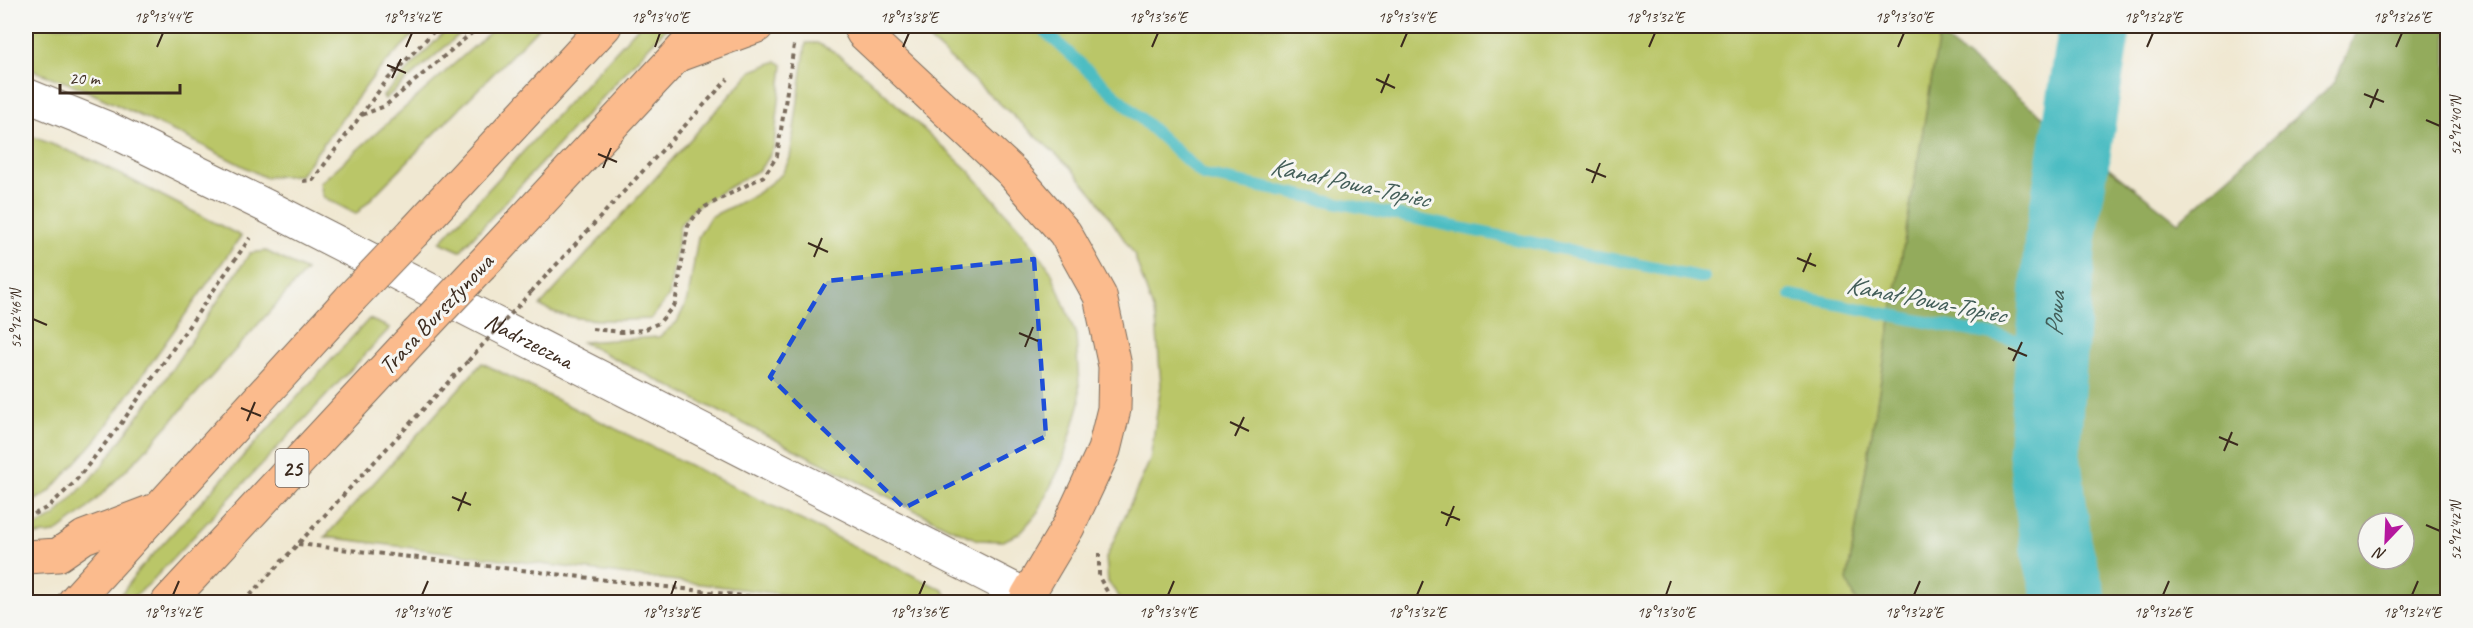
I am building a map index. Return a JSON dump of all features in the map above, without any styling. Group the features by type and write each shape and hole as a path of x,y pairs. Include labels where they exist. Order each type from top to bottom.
{"main road":[{"path":"74,603 351,298 605,26"},
{"name":"Trasa Bursztynowa","path":"168,603 704,26"},
{"path":"677,56 757,26"},
{"path":"854,28 1012,172 1065,233 1100,296 1115,366 1114,409 1104,450 1068,527 1027,596"},
{"path":"26,557 58,555 84,537 160,508"}],"street":[{"name":"Nadrzeczna","path":"26,94 107,128 268,207 1027,596"}],"path":[{"path":"26,518 48,507 73,484 120,425 254,232 281,183 313,180 387,80 439,26"},
{"path":"361,115 385,106 480,26"},
{"path":"581,328 622,332 643,330 659,323 675,304 688,226 705,207 764,176 777,156 795,35"},
{"path":"785,47 794,45"},
{"path":"244,603 734,72"},
{"path":"298,544 796,603"}],"highlighted area":[{"path":"1034,259 1046,436 904,508 770,377 827,281"}],"green space":[{"path":"26,26 422,26 376,73 300,175 264,177 186,137 76,86 26,68"},
{"path":"450,26 469,26 385,99 383,96"},
{"path":"497,26 540,26 356,214 323,197 320,183"},
{"path":"639,26 668,26 460,251 440,242"},
{"path":"914,26 1941,26 1849,569 1864,602 1123,602 1108,582 1106,558 1150,460 1161,385 1156,319 1134,254 1095,196 1070,167"},
{"path":"2358,26 2447,26 2447,602 1857,602 1847,581 1939,35 2178,222 2335,82"},
{"path":"806,43 817,43 833,51 860,71 968,170 1023,232 1051,271 1076,335 1080,402 1063,461 1038,512 1020,533 1003,541 978,540 946,526 582,342 659,337 677,322 688,299 698,237 710,217 755,195 782,174 790,158"},
{"path":"777,61 783,65 774,146 759,170 695,207 680,225 669,296 651,319 594,320 566,316 540,306 752,71"},
{"path":"26,134 94,161 241,236 97,439 49,492 26,506"},
{"path":"266,251 306,271 142,454 86,510 55,533 26,536 26,532 55,516 99,470 164,381 250,253"},
{"path":"369,319 390,328 148,585 127,602 116,602 137,572"},
{"path":"482,363 943,590 952,602 844,602 325,537"}],"waterway":[{"name":"Kanał Powa-Topiec","path":"1039,26 1203,175 1704,278"},
{"name":"Powa","path":"2071,602 2056,546 2044,450 2060,243 2095,26"},
{"name":"Kanał Powa-Topiec","path":"1791,295 2052,347"}]}
